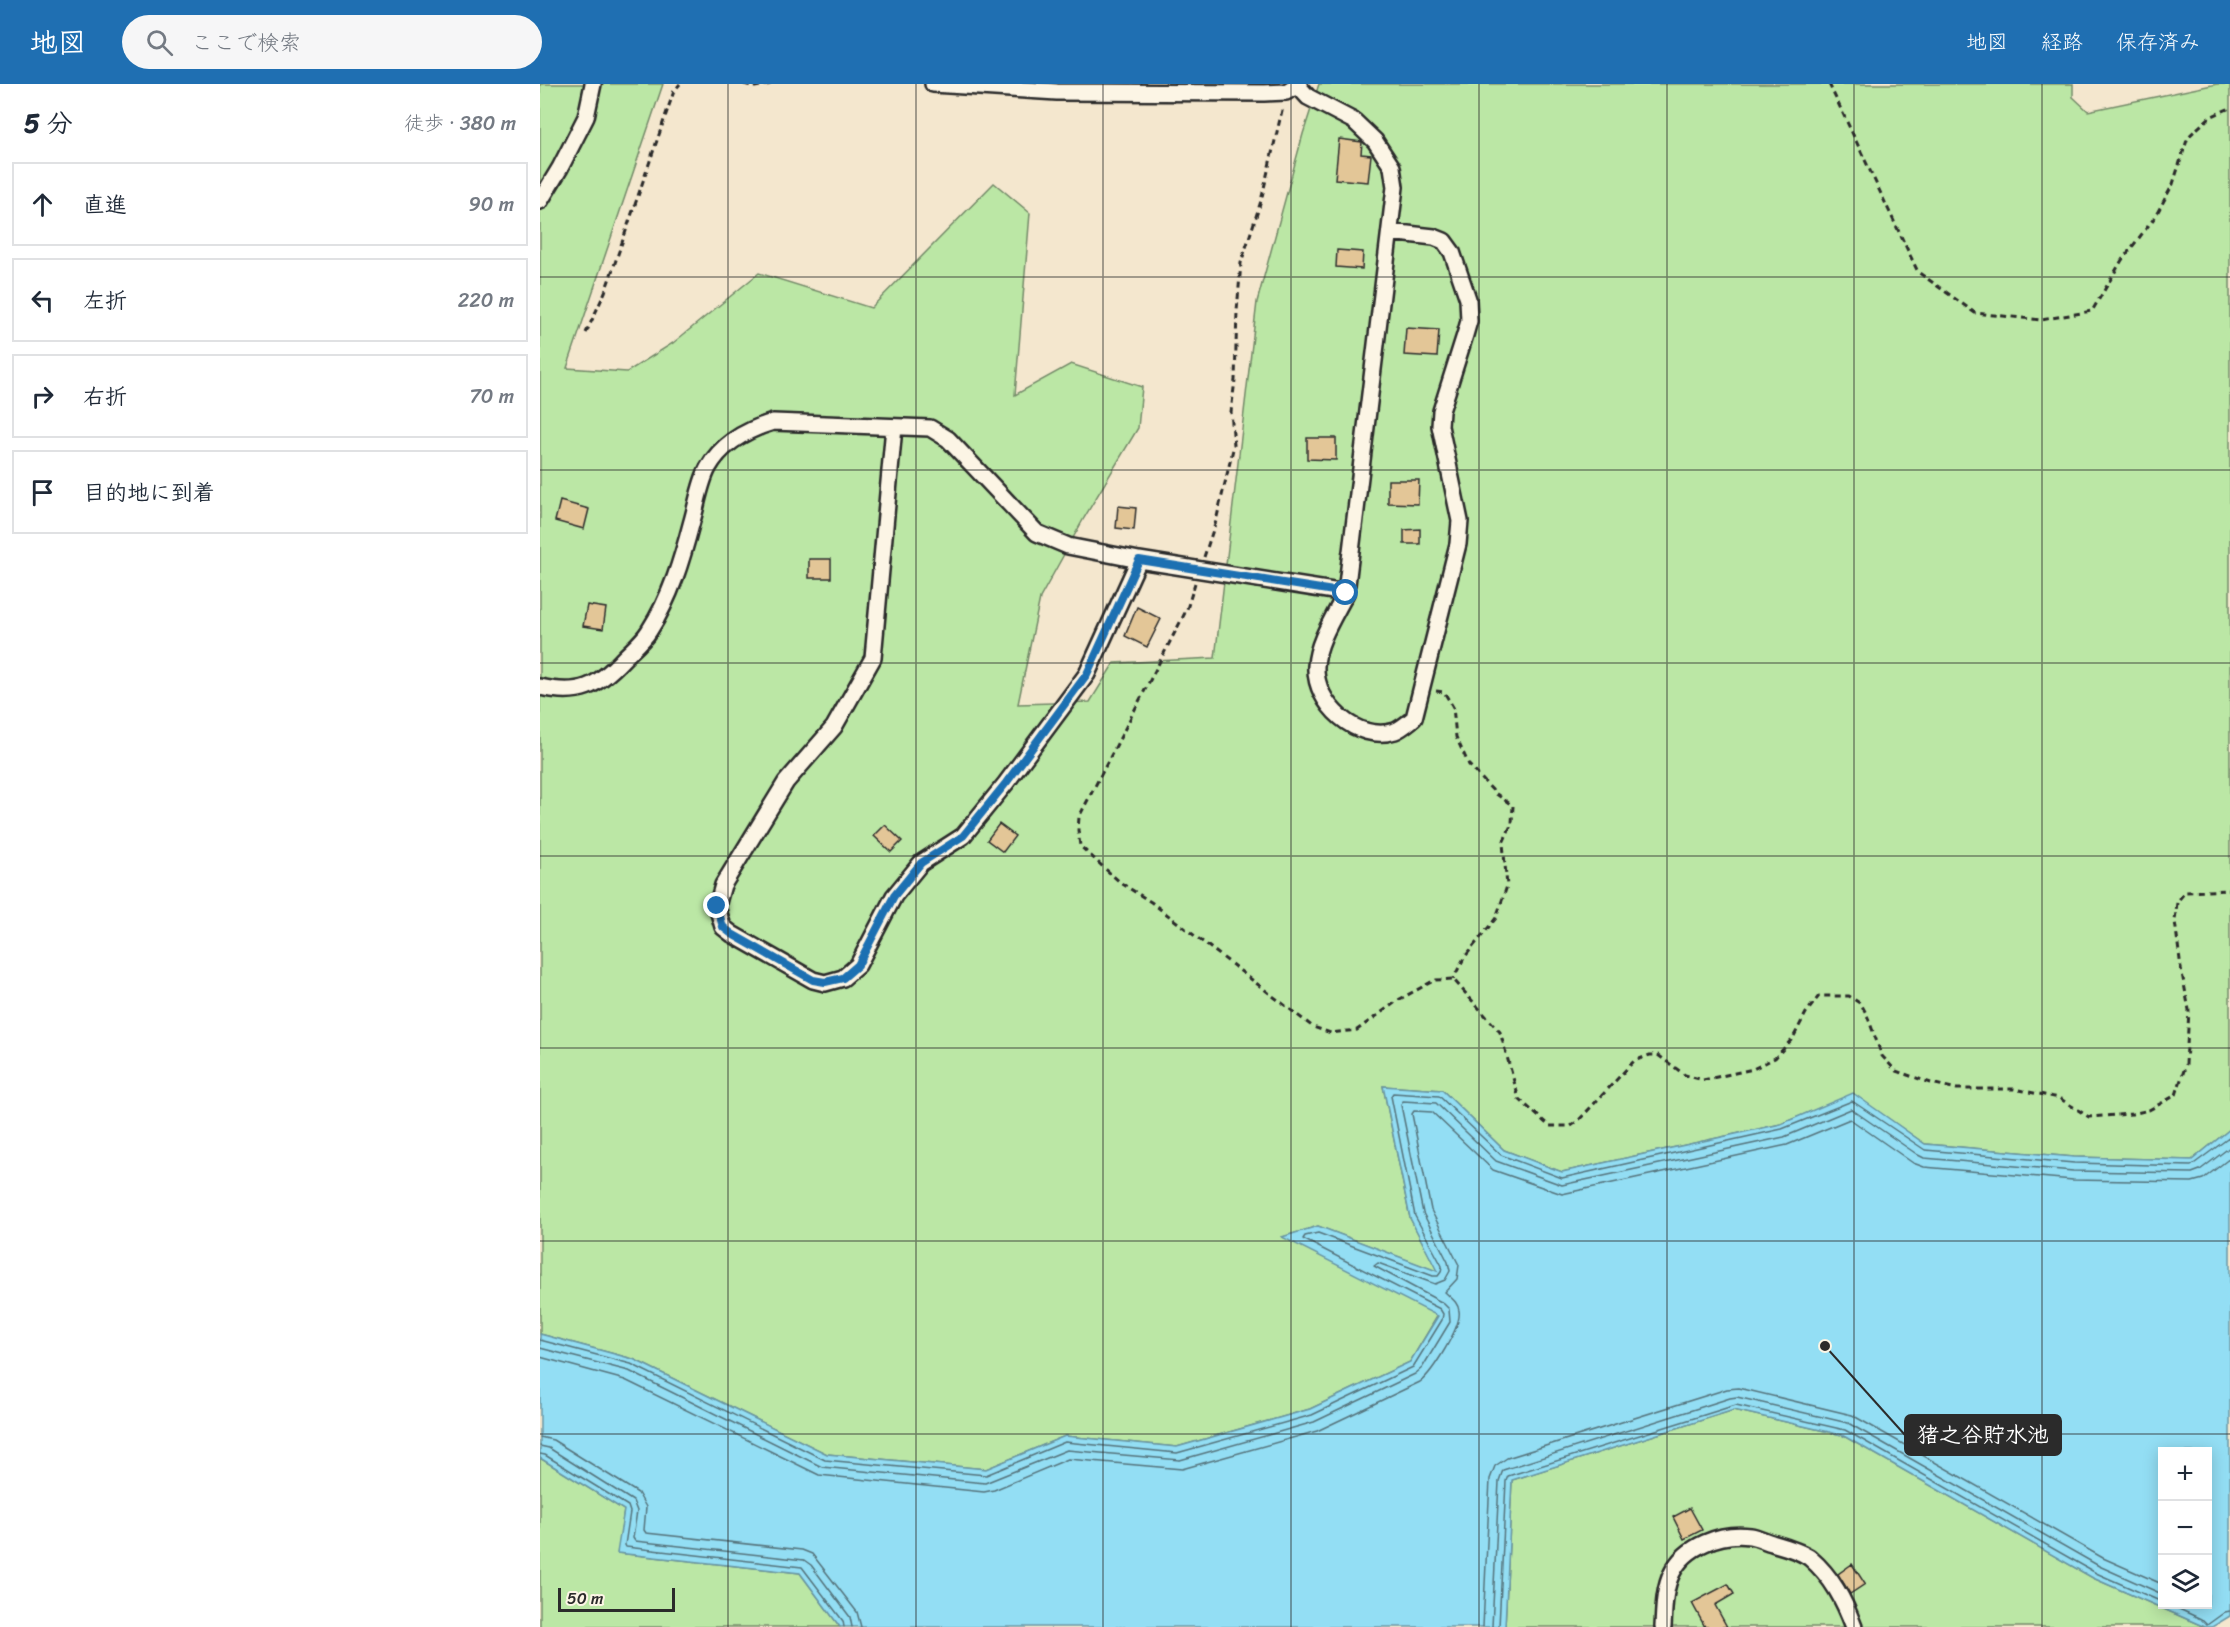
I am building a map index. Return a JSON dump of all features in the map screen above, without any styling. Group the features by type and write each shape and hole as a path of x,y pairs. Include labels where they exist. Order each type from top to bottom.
{"street":[{"path":"540,201 586,117 593,84"},
{"path":"933,84 1058,92 1294,87 1354,121 1375,141 1392,167 1395,187 1390,232 1346,593 1323,641 1316,666 1318,685 1333,711 1354,727 1374,732 1395,731 1414,718 1458,544 1460,521 1440,426 1441,411 1469,321 1468,299 1452,252 1444,241 1434,237 1390,232"},
{"path":"540,687 562,692 585,687 606,677 648,632 668,597 680,566 707,469 724,445 755,427 773,422 930,429 948,439 1037,533 1068,546 1139,560 1346,593"},
{"path":"894,427 873,658 834,727 786,782 723,885 717,906 723,927 732,934 813,980 825,982 843,978 858,965 894,896 921,863 963,836 1006,783 1087,674 1139,560"},
{"path":"1663,1627 1664,1604 1672,1573 1686,1553 1706,1543 1729,1536 1751,1536 1808,1556 1828,1576 1845,1602 1854,1627"}],"path":[{"path":"586,333 605,292 674,91 680,84"},
{"path":"744,84 755,87 772,84"},
{"path":"1829,84 1918,272 1975,314 2041,320 2092,311 2122,260 2155,217 2174,184 2188,137 2210,117 2230,108"},
{"path":"1294,87 1275,132 1262,201 1241,263 1235,380 1230,412 1234,445 1216,521 1187,609 1079,817 1080,846 1121,883 1150,902 1313,1027 1331,1033 1357,1030 1400,999 1434,980 1454,979"},
{"path":"1422,689 1444,692 1453,706 1455,737 1469,765 1495,793 1514,806 1512,823 1503,843 1507,886 1504,897 1496,918 1464,958 1454,979"},
{"path":"1454,979 1500,1032 1520,1099 1549,1126 1571,1126 1634,1061 1650,1055 1658,1055 1685,1075 1703,1080 1753,1069 1775,1058 1793,1038 1806,1013 1820,996 1849,996 1861,1004 1882,1056 1896,1071 1957,1089 2014,1089 2059,1098 2089,1117 2132,1114 2149,1110 2176,1095 2186,1064 2189,1010 2175,921 2176,903 2185,892 2230,890"}],"green space":[{"path":"540,84 663,84 567,368 627,372 673,343 759,273 871,308 994,183 1030,213 1015,395 1071,364 1142,387 1138,428 1084,518 1040,598 1018,704 1090,702 1114,663 1215,658 1257,302 1319,84 2073,84 2073,97 2088,111 2217,84 2230,84 2230,1129 2192,1160 2074,1157 1925,1144 1853,1094 1781,1124 1562,1172 1504,1150 1442,1090 1383,1086 1410,1218 1438,1272 1318,1226 1283,1237 1438,1315 1410,1362 1310,1409 1177,1447 1065,1436 986,1469 827,1454 633,1359 540,1334"},
{"path":"1734,1410 1842,1435 2093,1578 2158,1606 2158,1609 2164,1609 2205,1627 1505,1627 1512,1480"},
{"path":"540,1458 624,1510 618,1553 800,1573 840,1627 540,1627"}],"water":[{"path":"1383,1086 1442,1090 1504,1150 1562,1172 1781,1124 1853,1093 1925,1144 2074,1157 2192,1160 2230,1129 2230,1616 2212,1627 2205,1627 2164,1609 2212,1609 2212,1447 2158,1447 2158,1606 2093,1578 1842,1435 1734,1410 1512,1480 1505,1627 840,1627 800,1573 617,1553 624,1510 540,1458 540,1334 633,1359 827,1454 986,1469 1065,1436 1177,1447 1310,1409 1410,1362 1438,1316 1282,1237 1318,1226 1437,1271 1410,1218"}],"building":[{"path":"1339,139 1362,142 1361,154 1371,155 1368,182 1335,179"},
{"path":"1337,250 1363,252 1362,269 1336,267"},
{"path":"1406,328 1439,330 1437,357 1404,355"},
{"path":"1307,438 1336,438 1336,460 1307,459"},
{"path":"1388,480 1419,480 1418,504 1388,503"},
{"path":"560,501 589,509 584,529 555,521"},
{"path":"1118,506 1136,508 1134,530 1116,528"},
{"path":"1420,529 1420,544 1404,544 1404,530"},
{"path":"809,559 831,559 831,578 809,578"},
{"path":"587,605 606,608 603,629 583,626"},
{"path":"1137,607 1161,619 1147,647 1125,636"},
{"path":"999,824 1015,836 1003,852 987,840"},
{"path":"885,825 902,841 891,852 874,836"},
{"path":"1690,1508 1702,1530 1684,1539 1673,1517"},
{"path":"1852,1564 1865,1584 1850,1594 1838,1574"},
{"path":"1728,1584 1734,1594 1715,1605 1727,1627 1705,1627 1692,1603"}],"place":[{"name":"猪之谷貯水池","path":"1825,1346"}],"route":[{"path":"717,906 723,927 732,934 813,980 825,982 843,978 858,965 894,896 921,863 963,836 1006,783 1087,674 1139,560 1346,593"}]}
